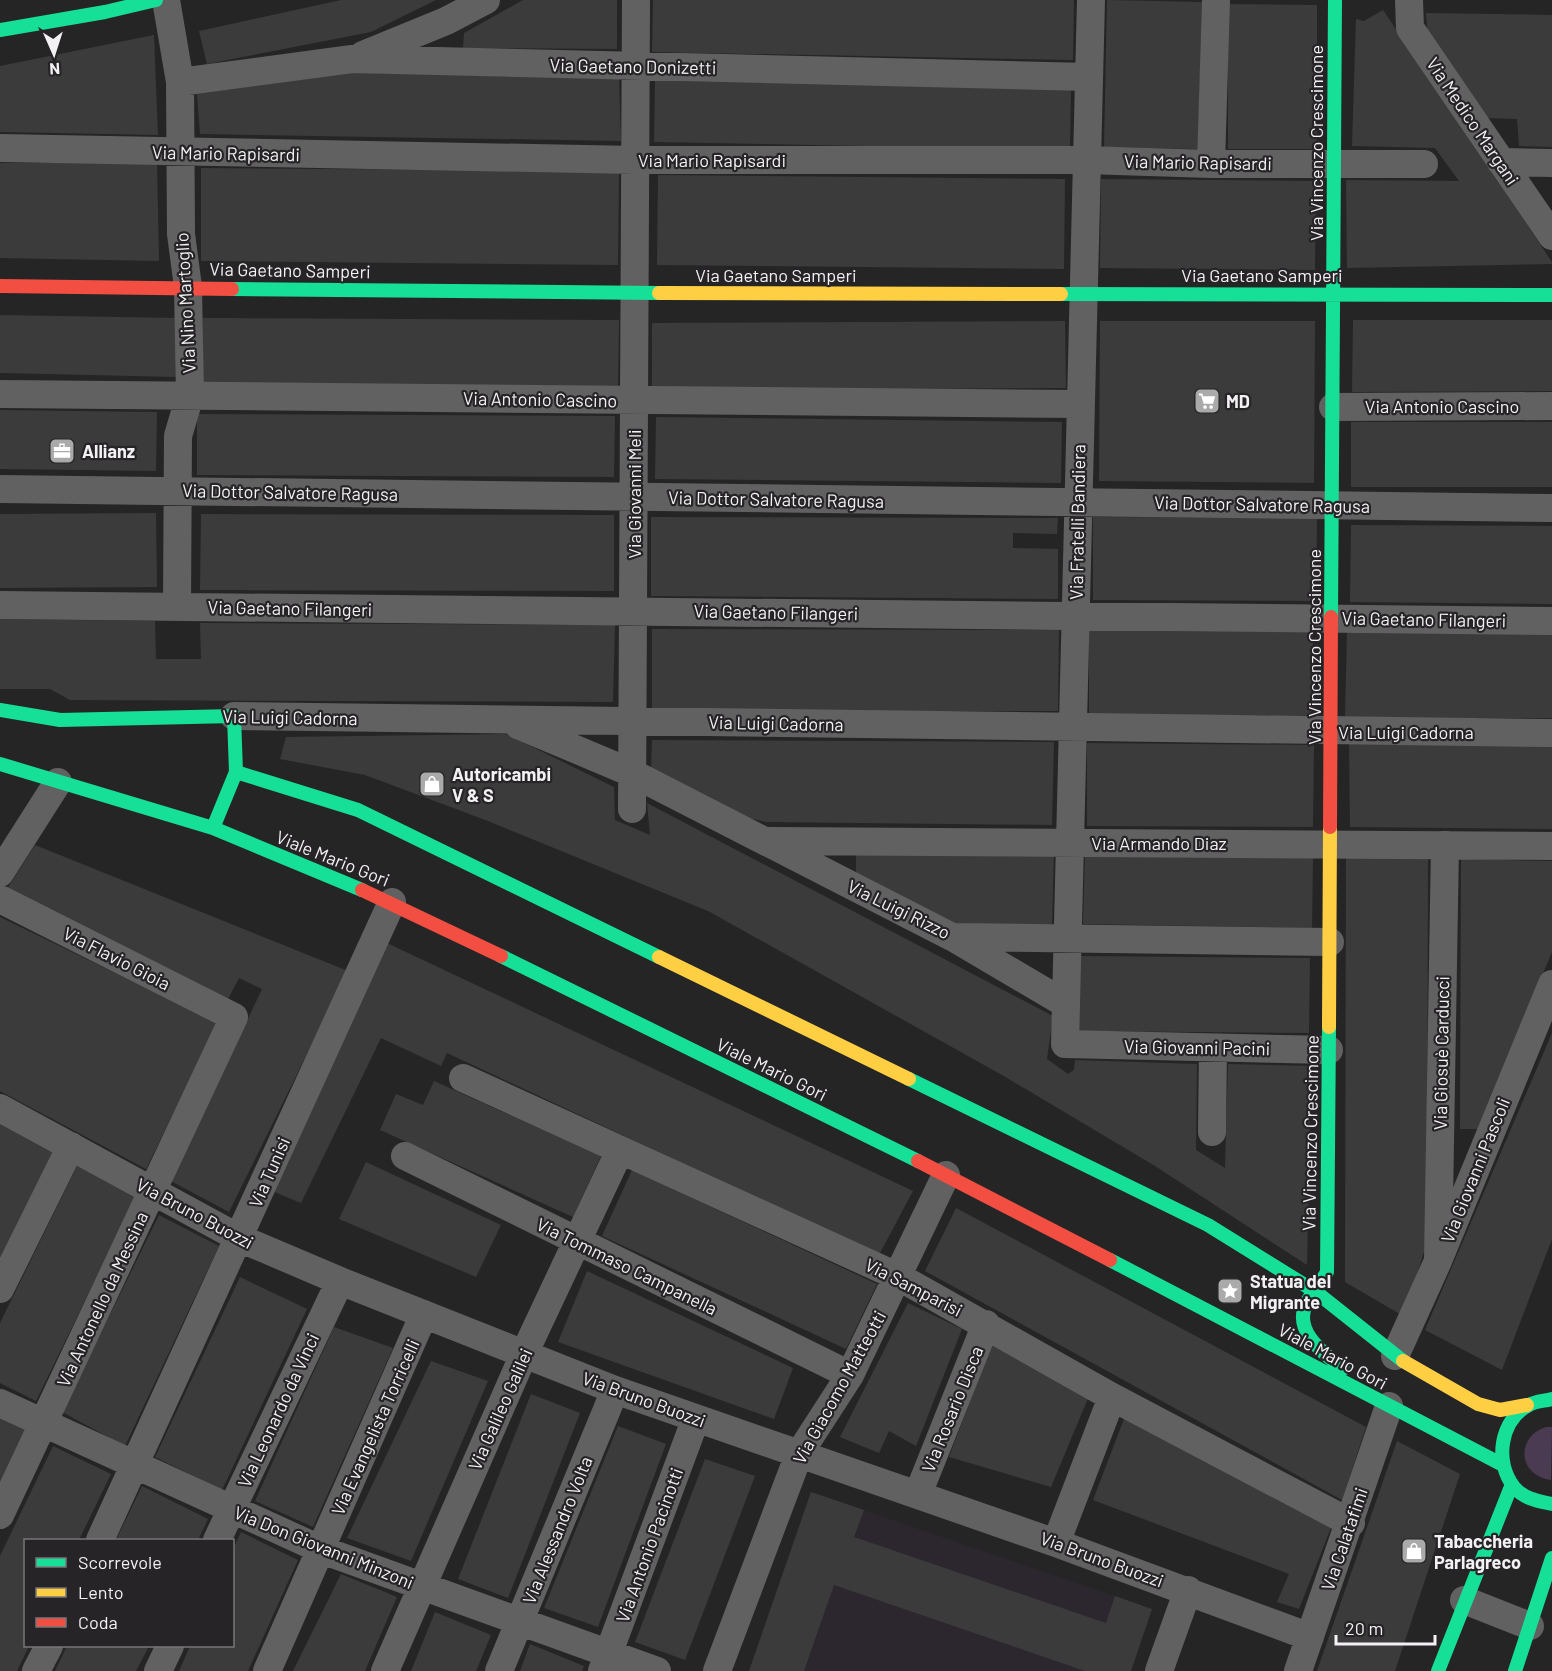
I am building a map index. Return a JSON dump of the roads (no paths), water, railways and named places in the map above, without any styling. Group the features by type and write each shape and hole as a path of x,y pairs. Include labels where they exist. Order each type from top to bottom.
{"street":[{"name":"Via Nino Martoglio","path":"166,0 180,82 181,234 188,287 190,395 178,436 177,606"},
{"path":"352,59 446,21 486,0"},
{"name":"Via Giovanni Meli","path":"632,809 636,0"},
{"name":"Via Fratelli Bandiera","path":"1065,1044 1090,0"},
{"path":"1211,164 1216,0"},
{"name":"Via Vincenzo Crescimone","path":"1335,0 1332,164 1333,618 1327,1272 1316,1292 1305,1304 1302,1315 1304,1331 1379,1400"},
{"name":"Via Medico Margani","path":"1409,0 1410,28 1552,236"},
{"path":"0,30 138,2"},
{"name":"Via Gaetano Donizetti","path":"180,82 352,59 1089,77"},
{"name":"Via Mario Rapisardi","path":"0,148 635,160 1086,160 1211,164 1424,164"},
{"path":"1501,162 1552,163"},
{"name":"Via Gaetano Samperi","path":"0,286 634,293 1552,295"},
{"name":"Via Antonio Cascino","path":"0,394 1080,404"},
{"name":"Via Antonio Cascino","path":"1333,407 1552,406"},
{"name":"Via Dottor Salvatore Ragusa","path":"0,489 1552,508"},
{"name":"Via Gaetano Filangeri","path":"0,605 1552,621"},
{"name":"Via Luigi Cadorna","path":"0,710 60,720 234,716 1072,728 1552,732"},
{"path":"213,828 236,772 234,716"},
{"name":"Via Luigi Rizzo","path":"505,720 632,773 952,937 1329,942"},
{"name":"Viale Mario Gori","path":"0,764 213,828 392,902 946,1175 1503,1465"},
{"name":"Viale Mario Gori","path":"236,772 358,810 1208,1225 1316,1292 1395,1356 1478,1404 1500,1410 1545,1399"},
{"path":"0,873 58,782"},
{"name":"Via Armando Diaz","path":"766,841 1552,846"},
{"name":"Via Giosuè Carducci","path":"1438,1261 1445,845"},
{"name":"Via Flavio Gioia","path":"0,899 234,1017"},
{"name":"Via Tunisi","path":"100,1539 136,1466 392,902"},
{"path":"952,937 1066,1004"},
{"name":"Via Giovanni Pascoli","path":"1395,1356 1438,1261 1552,984"},
{"name":"Via Antonello da Messina","path":"0,1515 234,1017"},
{"name":"Via Giovanni Pacini","path":"1065,1044 1329,1050"},
{"path":"1212,1132 1213,1048"},
{"name":"Via Samparisi","path":"463,1078 899,1277 1112,1397 1351,1523"},
{"name":"Via Bruno Buozzi","path":"0,1108 238,1238 340,1281 615,1390 1056,1543 1310,1637"},
{"path":"0,1289 71,1146"},
{"name":"Via Galileo Galilei","path":"385,1671 524,1354 621,1150"},
{"name":"Via Tommaso Campanella","path":"405,1156 850,1375"},
{"name":"Via Giacomo Matteotti","path":"717,1671 799,1454 850,1375 946,1175"},
{"name":"Via Leonardo da Vinci","path":"217,1539 340,1281"},
{"name":"Via Evangelista Torricelli","path":"267,1671 424,1314"},
{"name":"Via Rosario Disca","path":"918,1494 986,1324"},
{"name":"Via Alessandro Volta","path":"499,1671 615,1390"},
{"path":"1056,1543 1112,1397"},
{"path":"1545,1399 1514,1416 1505,1431 1501,1448 1503,1465 1512,1484 1521,1494 1533,1500 1552,1504"},
{"name":"Via Calatafimi","path":"1298,1671 1351,1523 1379,1400"},
{"name":"Via Don Giovanni Minzoni","path":"0,1403 322,1550 519,1623 606,1663 657,1671"},
{"name":"Via Antonio Pacinotti","path":"606,1663 696,1418"},
{"path":"1438,1671 1464,1600 1512,1484"},
{"path":"1515,1671 1552,1558"},
{"path":"1159,1671 1188,1590"},
{"path":"1464,1600 1530,1626"},
{"path":"36,1671 48,1647"},
{"path":"158,1671 170,1647"}],"place":[{"name":"MD","path":"1207,401"},
{"name":"Allianz","path":"62,451"},
{"name":"Autoricambi V & S","path":"432,784"},
{"name":"Statua del Migrante","path":"1230,1291"},
{"name":"Tabaccheria Parlagreco","path":"1414,1551"}]}
